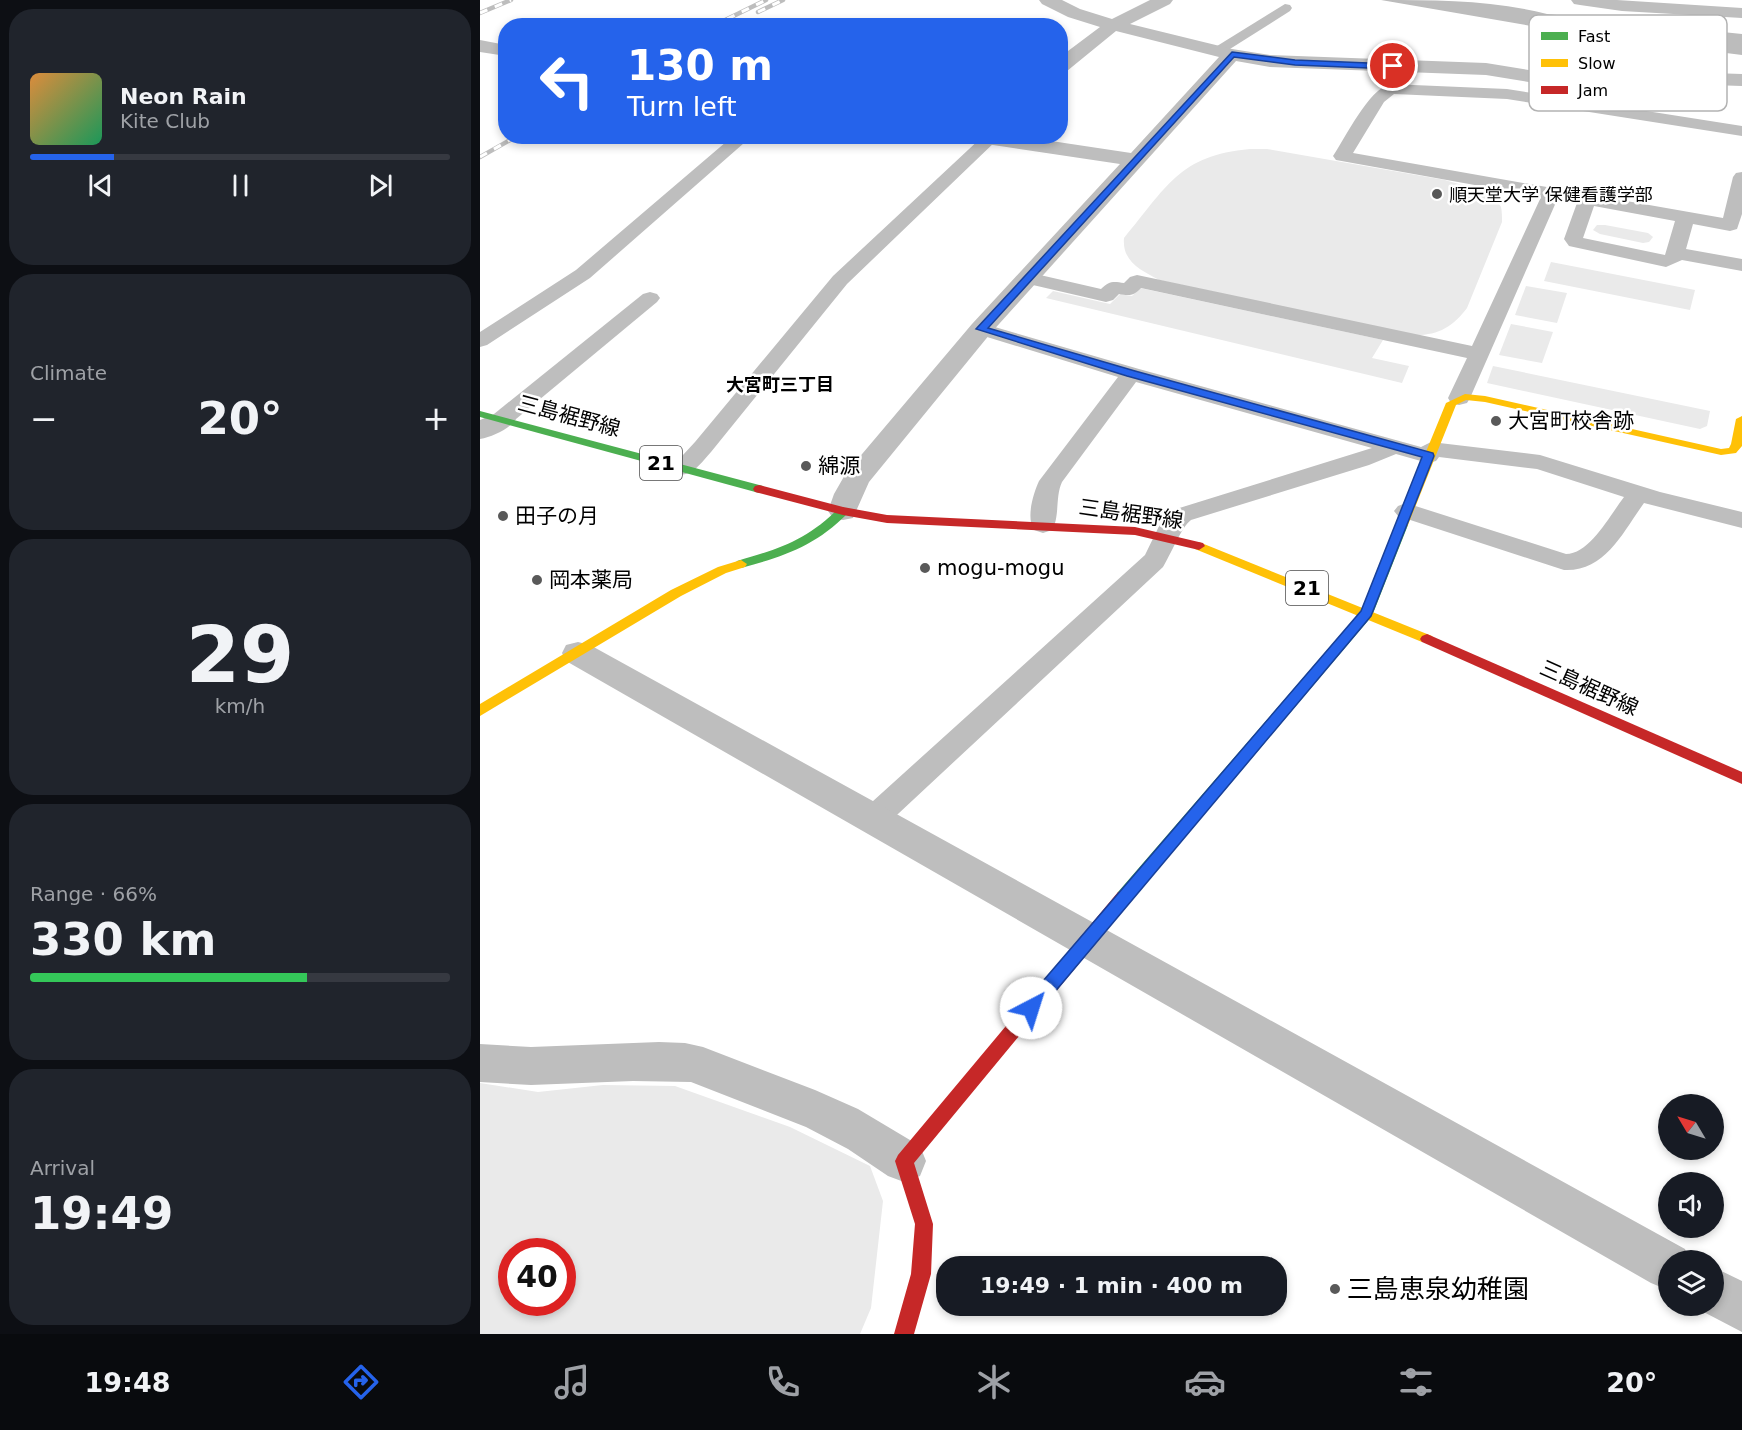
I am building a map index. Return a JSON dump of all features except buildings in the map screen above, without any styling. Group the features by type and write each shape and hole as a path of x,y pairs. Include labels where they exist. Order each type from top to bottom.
{"street":[{"path":"1048,0 1074,13 1113,25 1225,53 1295,63 1496,70 1529,76"},
{"path":"1068,61 1113,25 1164,0"},
{"path":"1580,0 1622,6 1742,13"},
{"path":"480,46 498,49"},
{"path":"480,711 676,593 722,570 799,547 824,531 843,511 856,479 981,329 1135,160 1225,53"},
{"path":"1727,80 1742,80"},
{"path":"1031,144 1135,160"},
{"path":"904,1161 1088,939 1366,613 1451,403 1459,398 1485,399 1721,452 1732,451 1737,445 1742,419"},
{"name":"三島裾野線","path":"487,421 843,511 887,519 1135,531 1200,546 1366,613 1742,778"},
{"path":"578,653 1658,1260"},
{"path":"480,1063 514,1067 688,1062 811,1107 873,1138 904,1161 924,1224 921,1274 904,1334"},
{"path":"1724,1297 1742,1308"}],"lane":[{"path":"1225,53 1285,8"},
{"path":"1529,97 1507,94 1390,89 1378,99 1342,156 1730,225 1742,177"},
{"path":"1615,111 1742,131"},
{"path":"480,341 583,274 735,144"},
{"path":"682,469 703,447 840,280 978,144"},
{"path":"1459,398 1551,194"},
{"path":"1587,200 1573,239 1576,242 1666,261 1674,258 1685,218"},
{"path":"1676,253 1742,265"},
{"path":"1027,278 1106,296 1114,287 1128,290 1137,281 1479,354"},
{"path":"487,421 651,298"},
{"path":"981,329 1131,374 1394,447 1540,462 1639,493 1742,520"},
{"path":"1043,525 1046,493 1052,482 1131,374"},
{"path":"873,819 1154,561 1164,545 1174,520 1182,515 1360,460 1394,447"},
{"path":"1406,511 1564,562 1576,563 1588,558 1596,551 1639,493"}],"shaded area":[{"path":"1381,0 1485,3 1557,15 1529,15 1529,26"},
{"path":"1727,32 1742,34 1742,55 1727,53"},
{"path":"1267,149 1445,180 1491,196 1501,207 1502,222 1467,308 1444,329 1430,334 1413,335 1159,280 1129,259 1124,246 1124,238 1176,177 1206,158 1226,152"},
{"path":"1597,225 1648,233 1653,237 1649,242 1643,243 1600,234 1593,230"},
{"path":"1551,262 1695,290 1690,310 1544,281"},
{"path":"1526,286 1567,293 1557,323 1515,315"},
{"path":"1140,288 1383,340 1372,358 1409,366 1402,383 1046,298 1053,291 1110,304 1120,294 1132,296"},
{"path":"1511,324 1553,332 1542,363 1499,355"},
{"path":"1493,366 1710,411 1707,426 1700,429 1487,383"},
{"path":"480,1083 538,1092 603,1085 675,1086 790,1127 870,1166 883,1201 871,1308 860,1334 480,1334"}],"railway":[{"path":"480,13 511,0"},
{"path":"729,18 766,0"},
{"path":"758,12 783,0"},
{"path":"480,157 503,144"}],"traffic: fast":[{"path":"480,414 759,489"},
{"path":"741,564 785,551 808,540 843,511"},
{"path":"1124,897 1367,613 1402,525"}],"traffic: slow":[{"path":"1402,525 1451,403 1465,397 1485,399 1721,452 1732,451 1737,445 1742,419"},
{"path":"1199,546 1427,639"},
{"path":"480,711 676,593 722,570 741,564"}],"traffic: jam":[{"path":"759,489 843,511 887,519 1135,531 1199,546"},
{"path":"1427,639 1742,778"},
{"path":"904,1334 921,1274 924,1224 904,1161 1124,897"}],"place":[{"name":"順天堂大学 保健看護学部","path":"1437,194"},
{"name":"大宮町校舎跡","path":"1496,421"},
{"name":"綿源","path":"806,466"},
{"name":"田子の月","path":"503,516"},
{"name":"mogu-mogu","path":"925,568"},
{"name":"岡本薬局","path":"537,580"},
{"name":"三島恵泉幼稚園","path":"1335,1289"}],"district":[{"name":"大宮町三丁目","path":"780,384"}],"route":[{"path":"1031,1008 1366,613 1428,456 1131,374 981,329 1232,55 1295,63 1393,66"}]}
